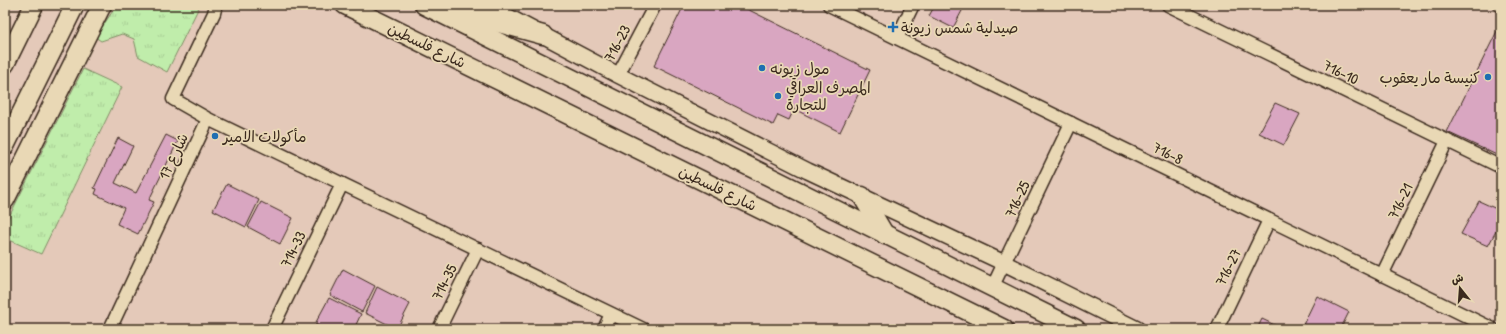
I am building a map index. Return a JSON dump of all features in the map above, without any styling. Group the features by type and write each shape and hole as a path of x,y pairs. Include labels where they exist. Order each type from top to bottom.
{"main road":[{"path":"5,64 34,5"},
{"path":"5,146 75,5"},
{"path":"5,200 102,5"},
{"name":"شارع فلسطين","path":"345,5 1004,329"},
{"path":"428,7 488,20 542,35"},
{"path":"428,7 1076,329"},
{"path":"862,196 885,235"}],"street":[{"path":"486,5 618,75 801,168 1004,263 1137,329"},
{"name":"716-23","path":"618,75 655,5"},
{"name":"716-8","path":"829,5 1493,329"},
{"path":"897,38 913,5"},
{"name":"716-10","path":"1168,5 1501,167"},
{"path":"217,8 173,99 208,119 643,329"},
{"name":"شارع 17","path":"110,329 208,119"},
{"name":"716-25","path":"992,288 1070,123"},
{"name":"716-21","path":"1382,275 1447,141"},
{"name":"714-33","path":"272,329 342,184"},
{"name":"716-27","path":"1217,329 1269,220"},
{"name":"714-35","path":"439,329 478,249"},
{"path":"604,329 611,314"}],"green space":[{"path":"117,5 200,5 167,72 138,56 134,39 122,34 101,41 95,37"},
{"path":"83,69 122,87 41,254 5,238 5,225"}],"building":[{"name":"مول زيونه","path":"684,5 744,5 743,7 870,70 840,132 794,109 789,120 778,115 773,125 654,66"},
{"path":"935,5 965,5 953,28 929,16"},
{"name":"كنيسة مار يعقوب","path":"1501,23 1501,157 1447,132"},
{"path":"1275,103 1300,114 1284,145 1259,133"},
{"path":"166,135 178,141 149,200 154,202 138,234 117,224 124,208 95,194 97,189 94,188 118,138 133,146 115,183 136,193"},
{"path":"227,184 259,200 246,227 213,210"},
{"path":"1479,201 1501,211 1501,222 1488,246 1461,234"},
{"path":"261,202 293,218 280,244 248,227"},
{"path":"343,269 375,286 362,312 330,295"},
{"path":"377,287 410,304 397,329 365,313"},
{"path":"1317,296 1349,312 1341,328 1345,329 1301,329"},
{"path":"329,298 361,314 354,329 326,329 315,324"},
{"path":"1262,319 1283,329 1257,329"}],"place":[{"name":"صيدلية شمس زيونة","path":"893,27"},
{"name":"مول زيونه","path":"762,68"},
{"name":"كنيسة مار يعقوب","path":"1488,77"},
{"name":"المصرف العراقي للتجارة","path":"778,96"},
{"name":"مأكولات الامير","path":"215,136"}]}
